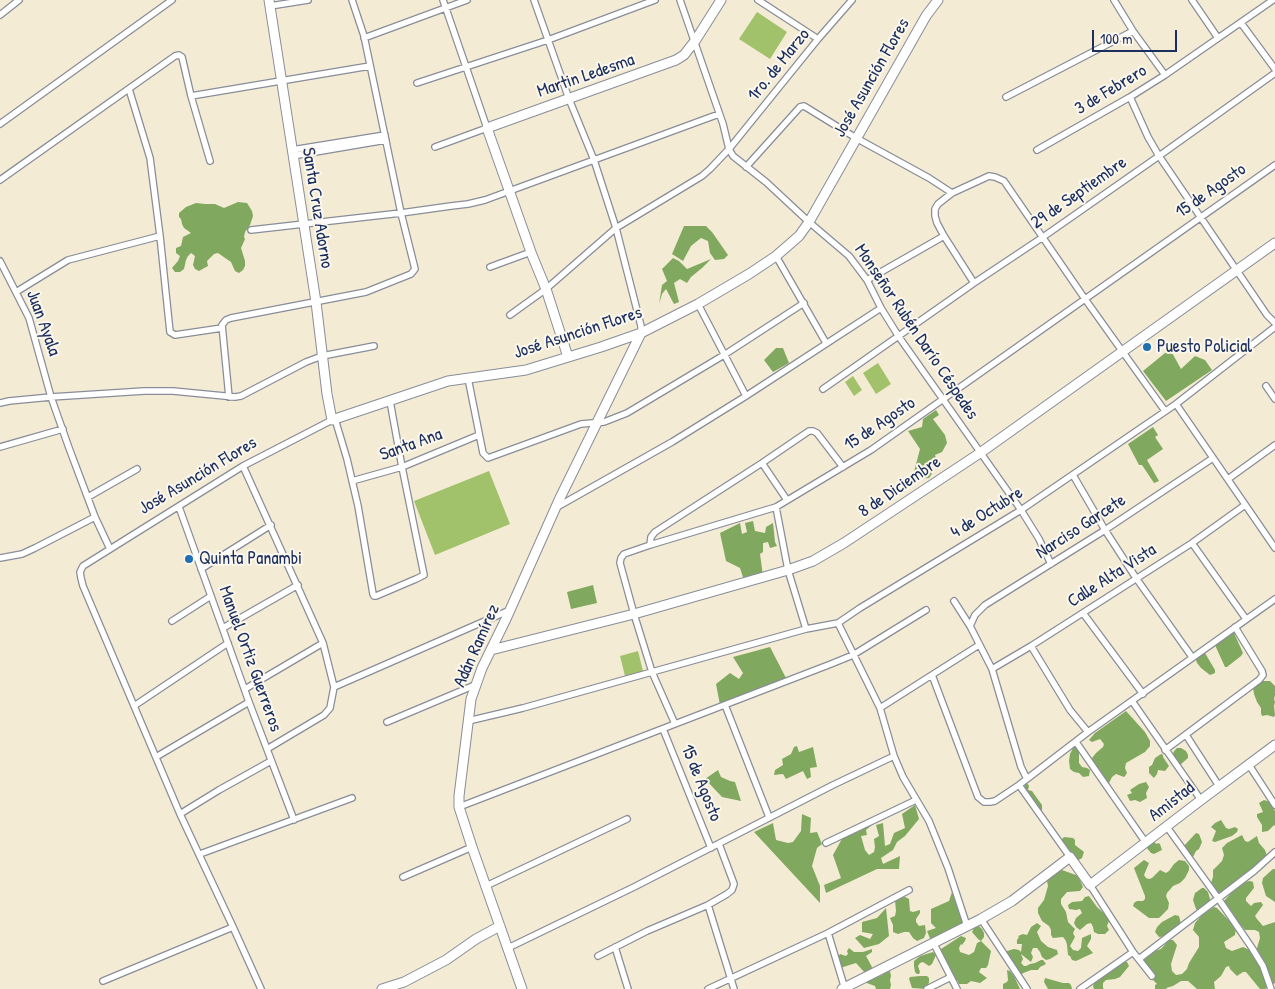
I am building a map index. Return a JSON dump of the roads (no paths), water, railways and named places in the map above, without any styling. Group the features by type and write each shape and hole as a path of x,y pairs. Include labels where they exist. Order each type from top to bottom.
{"street":[{"path":"0,15 20,0"},
{"path":"0,124 172,0"},
{"path":"270,3 308,0"},
{"path":"229,397 222,328 226,320 378,289 411,274 415,269 401,213 364,38 352,0"},
{"path":"443,0 509,190 546,289 568,357"},
{"path":"364,38 467,0"},
{"path":"534,0 569,99 594,160 616,228 641,326 641,333"},
{"path":"416,83 548,40 655,0"},
{"name":"Monseñor Rubén Darío Céspedes","path":"680,0 733,156 766,182 849,256 867,280 881,308 899,336 1021,510 1039,539 1051,564"},
{"name":"Martin Ledesma","path":"435,147 668,64 684,55 721,0"},
{"path":"758,0 818,40"},
{"name":"1ro. de Marzo","path":"510,315 546,289 616,228 702,176 710,169 730,149 852,0"},
{"name":"José Asunción Flores","path":"134,706 80,578 83,566 243,466 334,420 448,381 526,370 641,333 698,304 749,274 776,256 799,236 809,222 926,16 938,0"},
{"path":"1114,0 1133,31 1165,75"},
{"path":"1192,0 1218,38"},
{"name":"3 de Febrero","path":"1037,150 1165,75 1271,1"},
{"name":"Santa Cruz Adorno","path":"270,3 316,302 322,356 334,420"},
{"path":"1241,23 1275,68"},
{"path":"1006,96 1133,31"},
{"path":"0,180 179,55 182,57 210,161"},
{"path":"191,96 370,66"},
{"name":"29 de Septiembre","path":"823,388 1043,237 1275,73"},
{"path":"128,89 150,158 170,332 175,335 222,328"},
{"path":"1130,97 1159,156 1267,315 1275,323"},
{"path":"746,167 804,106 952,193"},
{"path":"251,230 401,213 486,200 719,114"},
{"path":"292,153 385,137"},
{"name":"15 de Agosto","path":"675,724 652,672 634,614 620,563 620,558 624,554 776,507 871,450 1275,165"},
{"path":"974,283 937,223 935,209 938,204 952,193 988,176 999,178 1004,181 1165,411"},
{"path":"16,292 68,260 160,236"},
{"path":"867,280 944,236"},
{"name":"8 de Diciembre","path":"491,650 634,614 788,570 813,561 844,543 980,453 1275,243"},
{"path":"490,267 532,252"},
{"path":"776,256 826,343"},
{"name":"Juan Ayala","path":"0,261 29,318 62,429 95,517 110,549"},
{"path":"468,378 483,453 488,458 580,424 596,424 627,413 724,355 804,303"},
{"path":"698,304 746,396"},
{"path":"556,508 672,442 881,308"},
{"name":"4 de Octubre","path":"468,721 523,708 806,629 838,623 1021,510 1073,475 1176,404 1275,327"},
{"name":"Adán Ramírez","path":"522,989 472,847 460,807 459,796 471,699 482,668 556,508 641,333"},
{"path":"0,403 51,397 153,391 173,391 229,397 241,396 306,362 322,356 374,346"},
{"path":"1266,386 1275,399"},
{"path":"334,420 347,459 373,594 376,596 424,575 390,401"},
{"path":"1176,404 1275,548"},
{"path":"0,447 62,429"},
{"path":"650,545 651,537 655,532 809,431 817,433 842,467"},
{"name":"Santa Ana","path":"352,481 402,467 479,435"},
{"path":"1228,479 1275,446"},
{"name":"Narciso Garcete","path":"970,626 975,615 985,605 1105,530 1213,458"},
{"path":"762,463 787,500"},
{"path":"243,466 323,643 334,687 330,708 324,715 267,749"},
{"path":"88,497 137,469"},
{"path":"1073,475 1136,578 1192,657"},
{"name":"Calle Alta Vista","path":"992,669 1083,613 1245,505"},
{"name":"Manuel Ortiz Guerreros","path":"179,507 249,702 294,820"},
{"path":"776,507 788,570 806,629"},
{"path":"0,558 22,554 95,517"},
{"path":"201,569 271,525"},
{"path":"1192,542 1246,619"},
{"path":"223,628 298,585"},
{"path":"172,621 211,596"},
{"path":"932,676 978,797 984,802 995,801 1088,732 1275,599"},
{"path":"954,601 970,626 992,669 1021,767 1027,779"},
{"path":"334,687 510,610"},
{"path":"460,807 853,655 926,610"},
{"path":"1083,613 1143,694"},
{"path":"838,623 880,708 894,756 903,777 929,821 948,868 967,926"},
{"path":"1165,750 1259,680 1263,675 1235,627"},
{"path":"245,689 323,643"},
{"path":"228,644 134,706 180,814 200,854 259,988"},
{"path":"880,708 979,645"},
{"path":"1031,646 1070,710 1088,732"},
{"path":"387,722 475,685"},
{"path":"1132,701 1200,800"},
{"path":"156,757 249,702"},
{"path":"725,705 769,818"},
{"name":"15 de Agosto","path":"663,729 711,848"},
{"path":"1186,735 1220,786"},
{"path":"1076,742 1146,843"},
{"name":"Amistad","path":"1090,885 1275,745"},
{"path":"508,948 894,756"},
{"path":"180,814 271,761"},
{"path":"1248,765 1275,805"},
{"path":"1019,785 1090,885 1133,952 1152,976"},
{"path":"200,854 352,798"},
{"path":"826,843 916,800"},
{"path":"486,886 627,819"},
{"path":"1167,827 1218,898 1263,966 1273,989"},
{"path":"598,956 728,894 734,884 719,844"},
{"path":"403,877 472,847"},
{"path":"1139,959 1254,871 1275,852"},
{"path":"828,932 844,989 981,919 1012,900 1070,857"},
{"path":"708,989 828,932 909,890"},
{"path":"708,905 734,989"},
{"path":"981,919 1027,989"},
{"path":"382,989 404,982 446,960 476,939 500,926"},
{"path":"103,981 233,927"},
{"path":"934,944 957,989"},
{"path":"616,947 628,989"},
{"path":"1080,989 1133,952"},
{"path":"927,989 951,977"}],"place":[{"name":"Puesto Policial","path":"1147,347"},
{"name":"Quinta Panambi","path":"189,559"}]}
